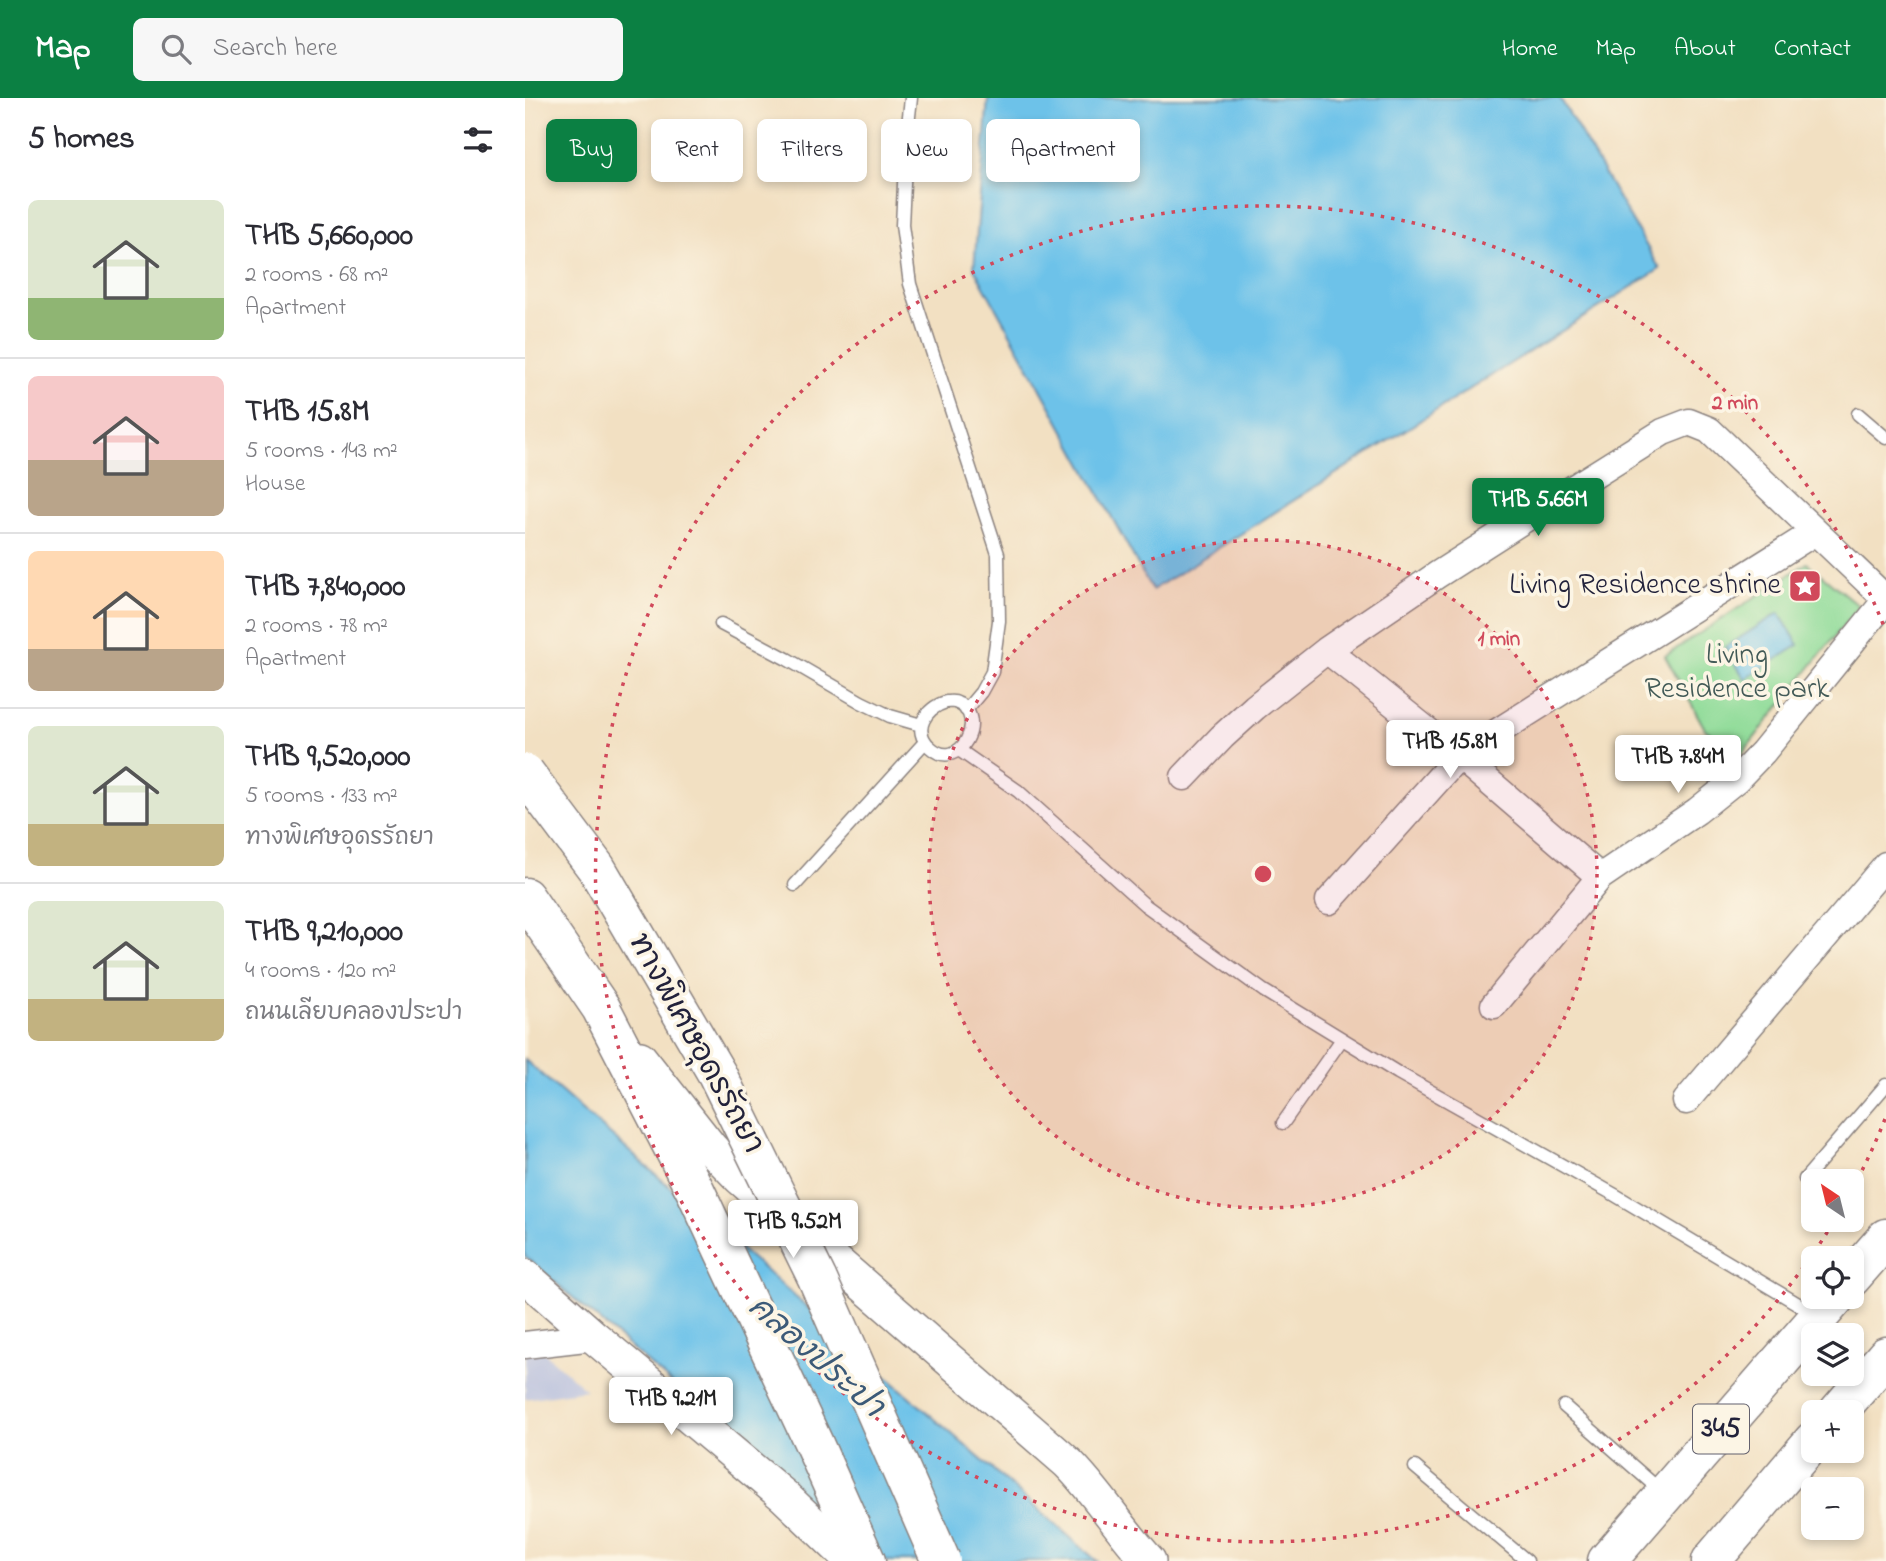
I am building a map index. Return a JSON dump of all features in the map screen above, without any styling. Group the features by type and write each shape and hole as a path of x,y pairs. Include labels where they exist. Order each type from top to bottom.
{"main road":[{"name":"ทางพิเศษอุดรรัถยา","path":"525,773 597,869 717,1073 817,1278 941,1561"},
{"path":"525,897 601,1008 696,1192 866,1561"},
{"path":"1864,1263 1886,1238"},
{"name":"345","path":"1607,1561 1825,1309"},
{"path":"1848,1400 1886,1356"},
{"name":"345","path":"1711,1561 1801,1455"}],"street":[{"path":"1184,777 1255,707 1327,650 1437,575 1663,432 1689,422 1709,430 1886,599 1763,752 1737,779 1697,811 1600,877 1494,1005"},
{"path":"1329,901 1459,756 1815,532"},
{"path":"1327,650 1459,756 1600,877"},
{"path":"1686,1101 1886,864"},
{"path":"525,884 588,972 642,1061 711,1148 740,1178 1068,1463 1089,1484 1149,1561"},
{"path":"525,1276 594,1338 784,1496 852,1561"},
{"path":"525,1345 594,1338"}],"lane":[{"path":"911,98 902,225 910,284 998,554 999,621 992,672 981,692 966,710"},
{"path":"1858,414 1886,438"},
{"path":"721,624 861,702 890,716 921,725"},
{"path":"957,703 966,710 971,731 966,744 959,750 941,754 925,742 921,725 926,713 936,705 957,703"},
{"path":"795,885 925,742"},
{"path":"959,750 1017,791 1145,905 1264,991 1398,1073 1615,1195 1801,1293"},
{"path":"1283,1123 1342,1039"},
{"path":"1814,1169 1883,1094"},
{"path":"1564,1406 1664,1494"},
{"path":"1415,1467 1527,1561"}],"shaded area":[{"path":"525,1335 586,1390 525,1399"}],"green space":[{"name":"Living Residence park","path":"1807,563 1859,606 1740,756 1705,729 1665,656"}],"water":[{"path":"988,98 1560,98 1660,269 1152,590 974,268 986,122 986,182 1140,182 1140,119 986,119"},
{"path":"1779,613 1799,645 1745,679 1725,647"},
{"name":"คลองประปา","path":"525,1060 1097,1561 876,1561 525,1256"}],"place":[{"name":"Living Residence shrine","path":"1805,586"}]}
